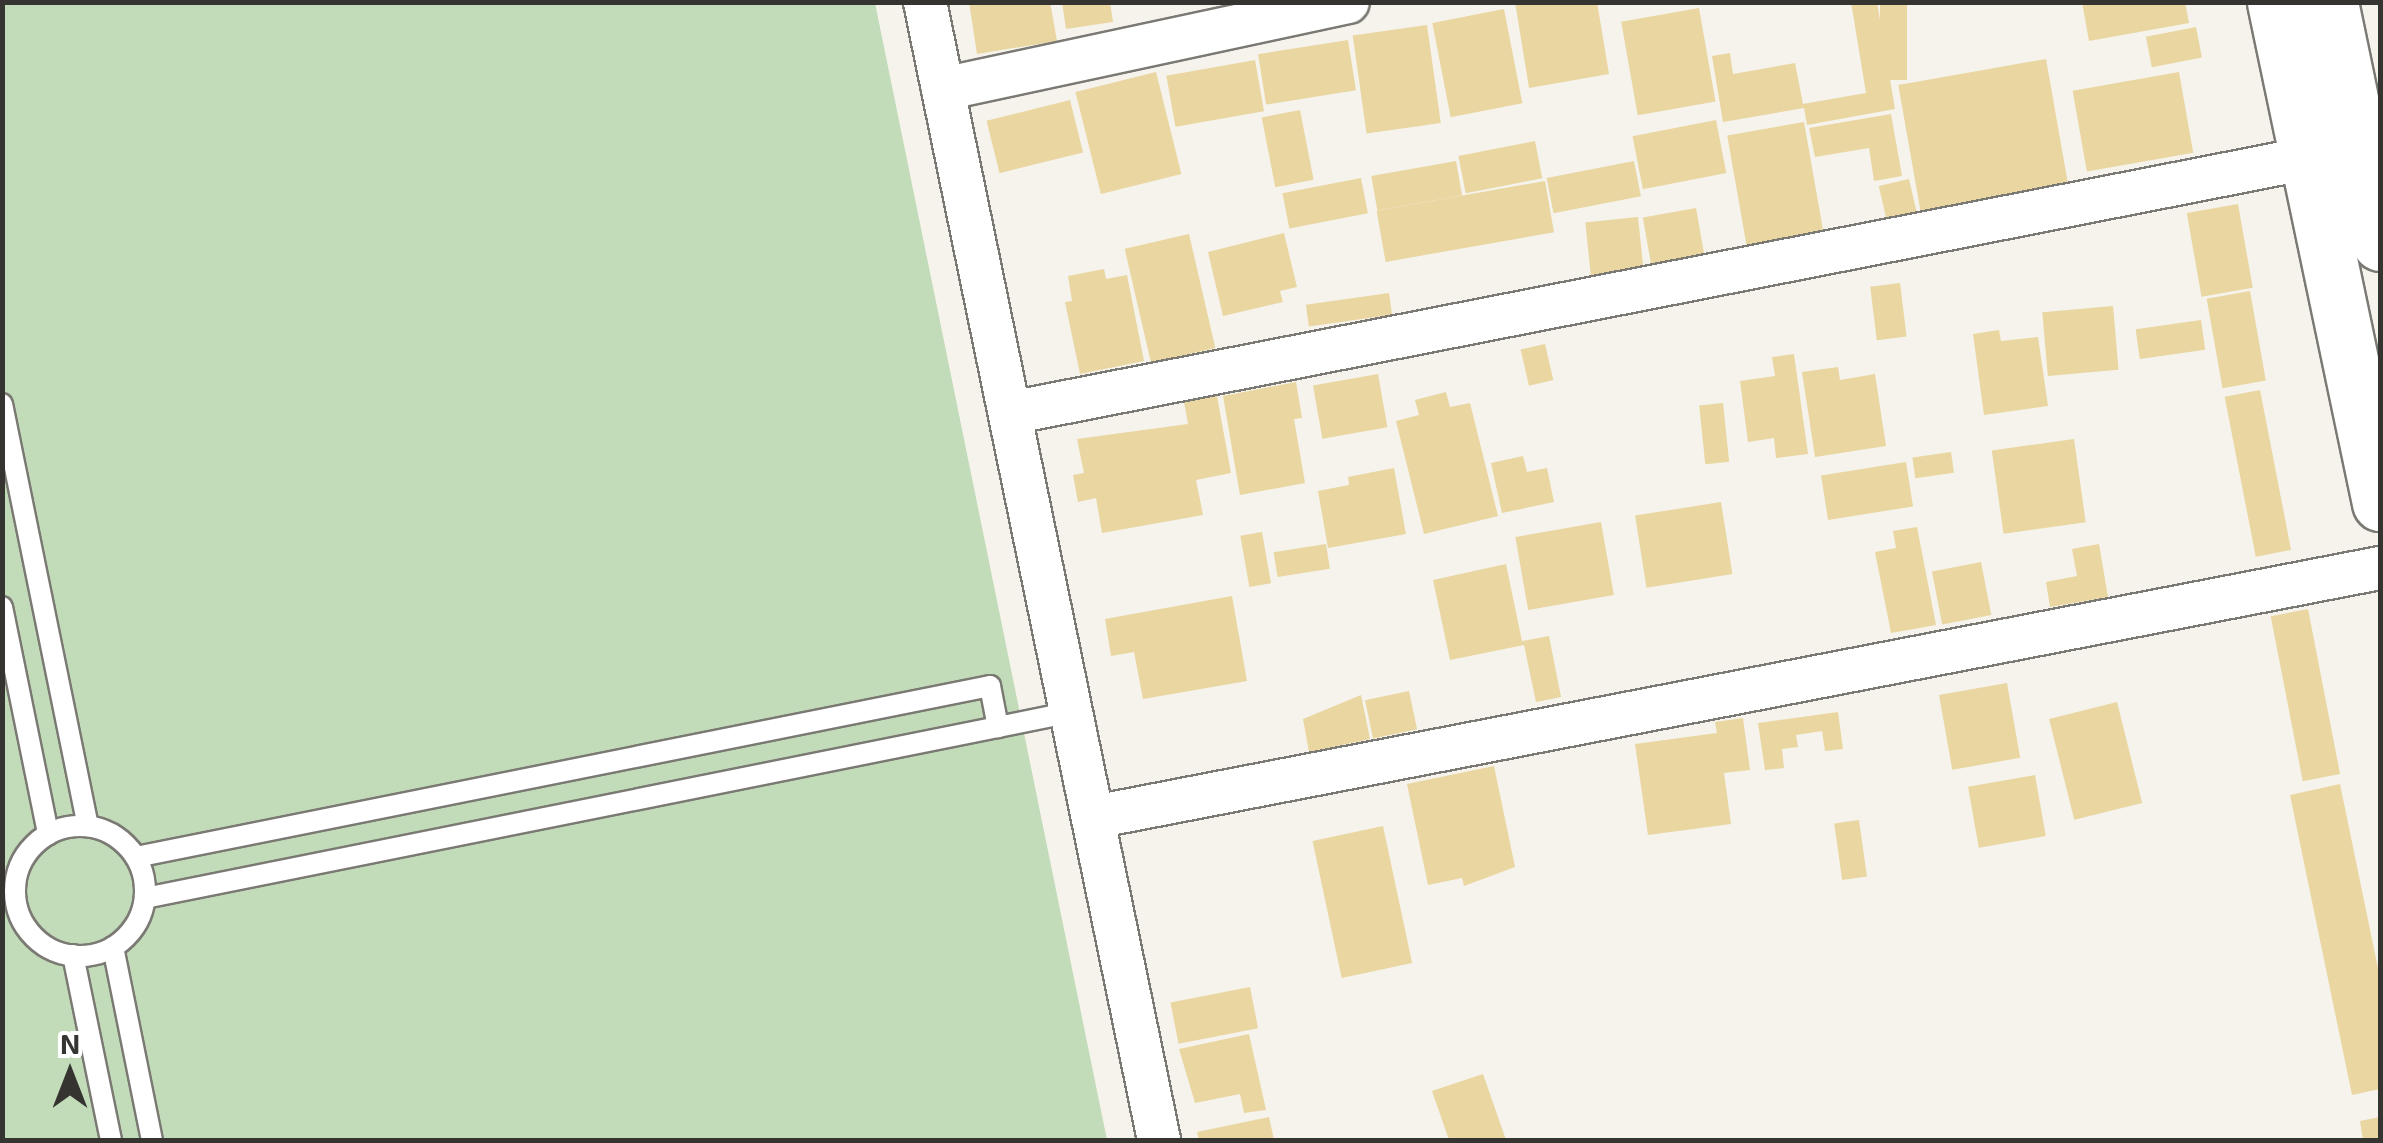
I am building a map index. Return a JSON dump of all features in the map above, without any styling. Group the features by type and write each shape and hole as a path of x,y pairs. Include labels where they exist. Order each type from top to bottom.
{"main road":[{"path":"2275,2 2380,503"},
{"path":"2330,2 2380,244"}],"street":[{"path":"925,2 1159,1140"},
{"path":"943,89 1348,2"},
{"path":"1010,413 2308,158"},
{"path":"1094,816 2380,568"}],"lane":[{"path":"2,404 88,826"},
{"path":"2,607 48,834"},
{"path":"136,858 990,686 998,728"},
{"path":"146,898 1072,712"},
{"path":"88,826 124,842 136,858 146,898 140,918 112,947 73,955 53,950 13,925 9,882 21,862 48,834 88,826"},
{"path":"112,947 152,1140"},
{"path":"73,955 111,1140"}],"green space":[{"path":"2,3 875,3 1107,1140 3,1140"}],"building":[{"path":"969,2 1050,2 1057,41 977,54"},
{"path":"1062,2 1110,2 1113,22 1066,29"},
{"path":"1515,2 1597,2 1609,74 1529,88"},
{"path":"1851,2 1877,2 1895,109 1807,125 1804,108 1723,122 1712,56 1730,53 1733,74 1795,63 1803,104 1866,93"},
{"path":"1880,2 1907,2 1907,80 1880,80"},
{"path":"2082,2 2185,2 2189,23 2089,41"},
{"path":"1699,8 1715,102 1638,115 1621,22"},
{"path":"1504,9 1522,103 1451,117 1432,23"},
{"path":"1427,25 1441,123 1367,133 1353,35"},
{"path":"2196,27 2202,57 2152,67 2146,37"},
{"path":"1348,40 1356,90 1266,105 1258,54"},
{"path":"2046,59 2070,195 1922,221 1898,85"},
{"path":"1255,60 1264,111 1175,127 1166,76"},
{"path":"1156,72 1181,174 1101,194 1075,92"},
{"path":"2179,72 2193,153 2087,172 2073,91"},
{"path":"1070,100 1083,152 1000,173 987,121"},
{"path":"1300,110 1314,180 1275,187 1262,117"},
{"path":"1891,114 1902,176 1874,181 1869,148 1815,157 1809,128"},
{"path":"1716,120 1726,173 1643,189 1633,136"},
{"path":"1804,122 1825,240 1748,254 1727,136"},
{"path":"1535,141 1542,178 1466,193 1458,156"},
{"path":"1456,161 1462,195 1377,210 1371,176"},
{"path":"1634,161 1641,196 1554,213 1547,178"},
{"path":"1361,178 1368,213 1289,229 1282,193"},
{"path":"1909,179 1918,219 1888,226 1879,186"},
{"path":"1545,181 1554,232 1386,262 1377,211"},
{"path":"2238,204 2253,288 2202,297 2187,213"},
{"path":"1696,208 1705,261 1652,271 1643,217"},
{"path":"1638,217 1644,270 1591,275 1585,223"},
{"path":"1284,233 1297,287 1280,291 1283,302 1223,316 1208,252"},
{"path":"1189,234 1215,348 1151,363 1125,249"},
{"path":"1104,269 1106,279 1127,275 1144,361 1080,374 1065,302 1072,301 1068,276"},
{"path":"1900,283 1907,337 1877,340 1870,287"},
{"path":"2250,291 2266,381 2222,388 2207,299"},
{"path":"1389,293 1392,315 1309,326 1306,305"},
{"path":"2113,306 2119,370 2048,376 2042,312"},
{"path":"2201,320 2205,350 2140,359 2136,329"},
{"path":"1999,330 2001,341 2038,337 2048,406 1984,415 1973,334"},
{"path":"1545,344 1553,380 1529,386 1521,350"},
{"path":"1794,354 1808,454 1776,458 1774,438 1748,442 1740,381 1775,376 1772,357"},
{"path":"1838,367 1840,380 1875,374 1886,446 1815,457 1802,372"},
{"path":"1378,374 1387,427 1322,439 1313,385"},
{"path":"1296,382 1302,418 1294,419 1305,483 1240,495 1223,396"},
{"path":"2260,390 2291,550 2256,557 2225,397"},
{"path":"1446,392 1450,407 1470,403 1498,516 1424,534 1396,421 1419,415 1415,400"},
{"path":"1217,396 1231,473 1196,480 1203,515 1102,533 1096,498 1078,502 1073,475 1084,473 1077,439 1188,424 1184,402"},
{"path":"1723,403 1729,462 1705,464 1699,406"},
{"path":"2074,439 2086,522 2003,534 1992,451"},
{"path":"1951,452 1954,473 1915,478 1912,457"},
{"path":"1523,456 1527,472 1547,468 1554,502 1502,513 1491,463"},
{"path":"1906,462 1913,506 1828,520 1821,475"},
{"path":"1394,468 1406,534 1328,548 1318,491 1349,485 1348,477"},
{"path":"1721,502 1732,574 1646,588 1635,516"},
{"path":"1601,522 1614,595 1528,610 1515,537"},
{"path":"1917,527 1936,625 1891,633 1875,552 1896,548 1893,531"},
{"path":"1262,532 1271,583 1249,587 1240,536"},
{"path":"1326,544 1330,569 1278,577 1274,552"},
{"path":"2099,544 2108,597 2050,607 2046,582 2077,576 2072,549"},
{"path":"1981,562 1991,615 1942,625 1932,572"},
{"path":"1506,564 1522,641 1549,636 1561,697 1536,702 1524,645 1450,660 1433,580"},
{"path":"1232,596 1247,681 1143,699 1134,652 1111,656 1105,619"},
{"path":"2308,609 2340,774 2303,781 2271,616"},
{"path":"2007,683 2020,758 1952,770 1939,695"},
{"path":"1409,691 1417,729 1373,739 1365,700"},
{"path":"1361,695 1370,739 1309,752 1303,719"},
{"path":"2117,702 2142,803 2074,820 2049,719"},
{"path":"1838,712 1843,749 1825,751 1822,731 1796,735 1798,747 1782,749 1784,768 1765,770 1758,723"},
{"path":"1743,718 1750,770 1724,773 1731,824 1648,835 1635,744 1717,733 1715,722"},
{"path":"1494,766 1515,867 1464,886 1462,878 1428,885 1407,784"},
{"path":"2035,775 2046,836 1979,848 1968,787"},
{"path":"2340,784 2380,978 2380,1089 2352,1095 2290,795"},
{"path":"1859,820 1867,876 1842,880 1834,823"},
{"path":"1383,826 1412,963 1342,978 1313,841"},
{"path":"1250,987 1258,1028 1179,1044 1170,1002"},
{"path":"1249,1034 1266,1110 1244,1113 1240,1094 1195,1103 1179,1049"},
{"path":"1483,1074 1506,1140 1449,1140 1432,1091"},
{"path":"1269,1117 1274,1140 1199,1140 1197,1132"},
{"path":"2380,1117 2380,1140 2363,1140 2360,1121"}]}
